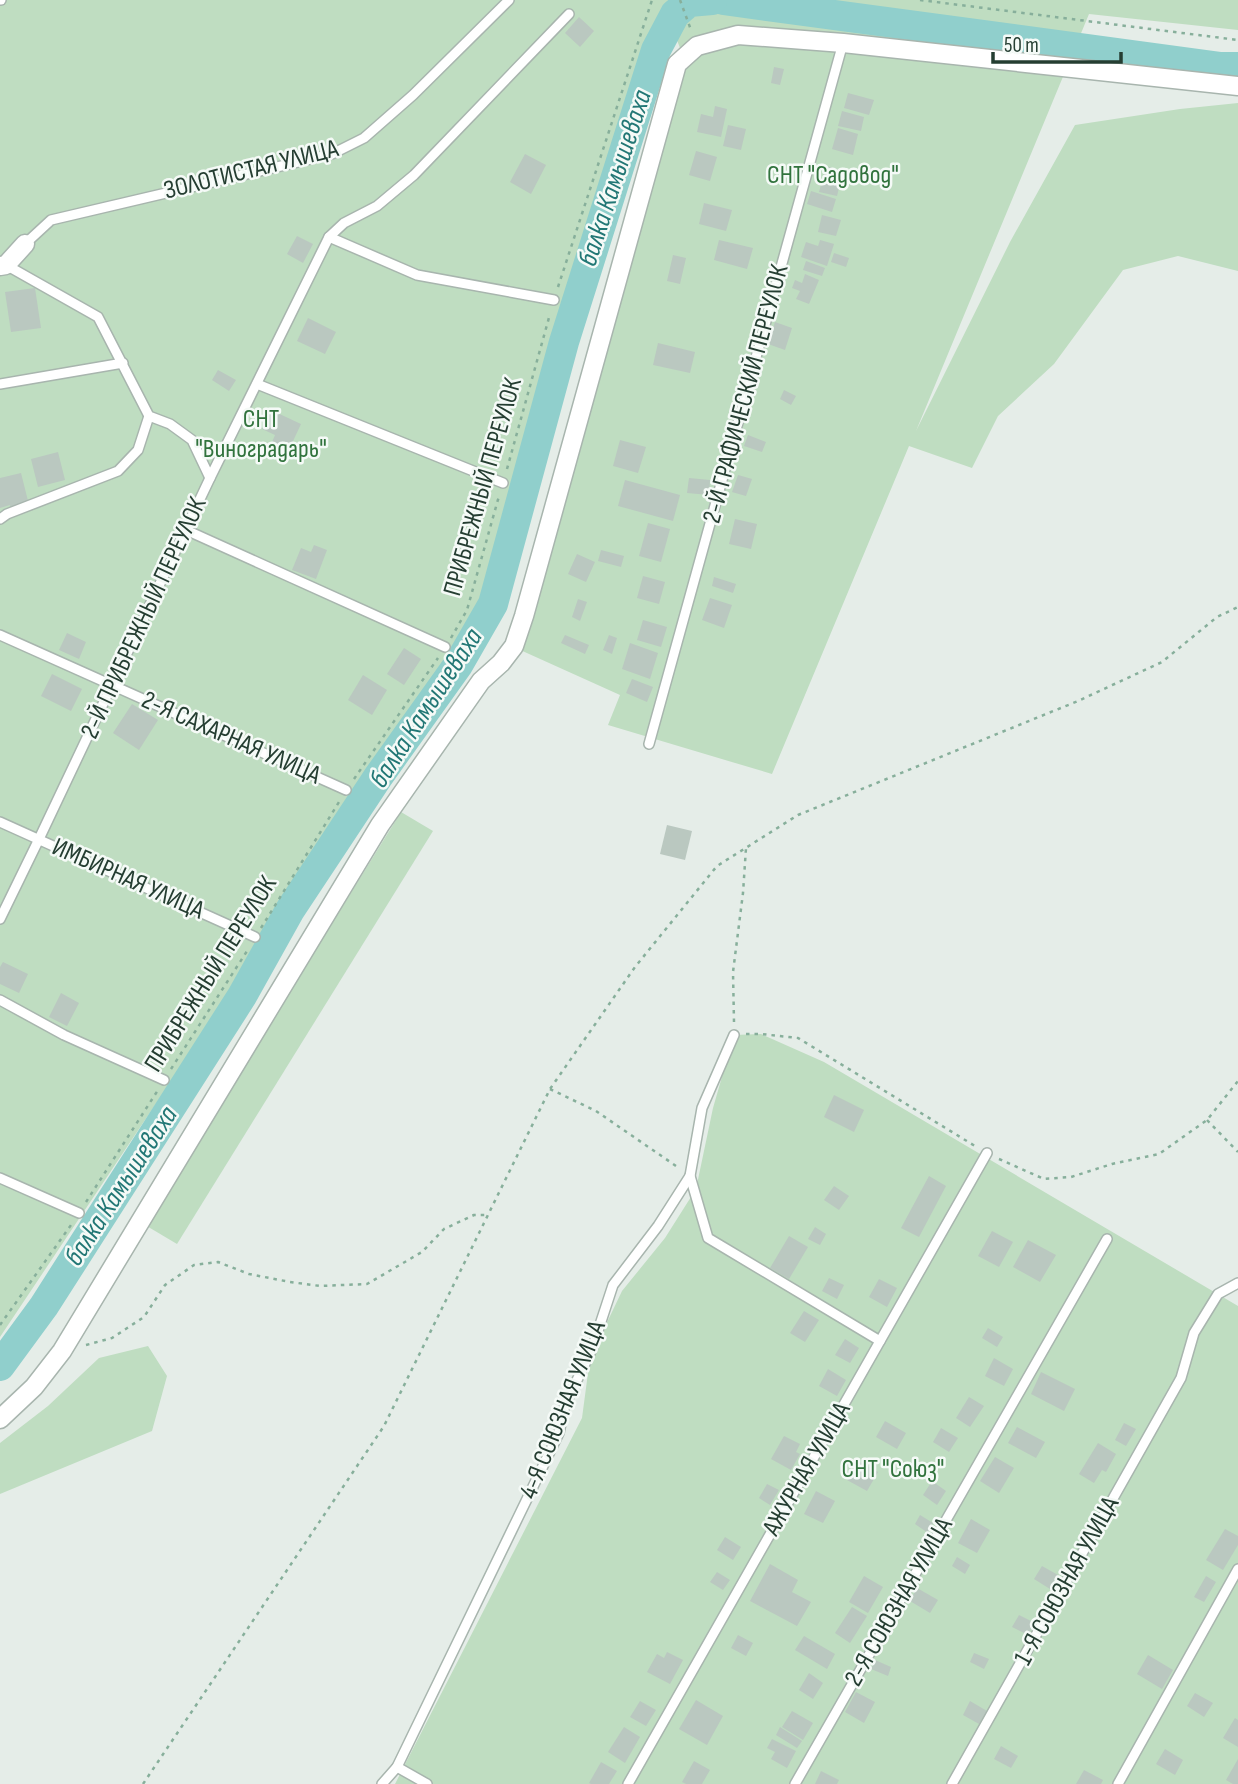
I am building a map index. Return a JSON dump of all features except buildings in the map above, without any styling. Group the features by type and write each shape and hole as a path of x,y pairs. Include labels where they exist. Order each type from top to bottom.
{"street":[{"path":"0,1419 34,1387 62,1351 380,825 481,681 501,663 514,646 677,64 697,46 738,35 1238,86"},
{"name":"ЗОЛОТИСТАЯ УЛИЦА","path":"3,265 25,244"}],"lane":[{"name":"ЗОЛОТИСТАЯ УЛИЦА","path":"25,244 51,220 332,154 364,138 413,95 509,0"},
{"name":"2-Й ПРИБРЕЖНЫЙ ПЕРЕУЛОК","path":"0,919 210,478 329,237 344,223 377,206 414,175 569,14"},
{"name":"2-Й ГРАФИЧЕСКИЙ ПЕРЕУЛОК","path":"649,744 843,44"},
{"path":"329,237 417,275 554,300"},
{"path":"3,265 98,317 149,416 170,424 192,440 210,478"},
{"path":"0,384 123,363"},
{"path":"257,384 503,483"},
{"path":"0,519 118,471 138,450 149,416"},
{"path":"186,530 445,647"},
{"name":"2-Я САХАРНАЯ УЛИЦА","path":"0,635 346,790"},
{"name":"ИМБИРНАЯ УЛИЦА","path":"0,822 256,937"},
{"path":"0,1000 64,1035 164,1080"},
{"name":"4-Я СОЮЗНАЯ УЛИЦА","path":"382,1784 397,1767 559,1433 565,1405 592,1349 613,1285 658,1226 690,1176 702,1108 734,1035"},
{"name":"АЖУРНАЯ УЛИЦА","path":"628,1784 987,1153"},
{"path":"690,1176 708,1238 880,1341"},
{"path":"0,1178 79,1213"},
{"name":"2-Я СОЮЗНАЯ УЛИЦА","path":"795,1784 1107,1239"},
{"name":"1-Я СОЮЗНАЯ УЛИЦА","path":"953,1784 1181,1378 1194,1333 1218,1294 1238,1283"},
{"path":"1118,1784 1238,1569"},
{"path":"397,1767 427,1784"}],"path":[{"name":"ПРИБРЕЖНЫЙ ПЕРЕУЛОК","path":"0,1325 79,1213 256,937 346,790 445,647 467,610 554,300 652,0"},
{"path":"680,0 697,46"},
{"path":"920,0 1238,40"},
{"path":"143,1784 384,1426 550,1089 635,967 717,866 798,815 1078,701 1162,662 1217,617 1238,607"},
{"path":"746,848 733,972 734,1035 761,1034 799,1038 987,1153 1044,1179 1071,1177 1112,1164 1159,1154 1207,1120 1238,1081"},
{"path":"550,1089 596,1111 690,1176"},
{"path":"1207,1120 1238,1152"},
{"path":"62,1351 113,1338 144,1317 165,1285 194,1265 218,1262 250,1274 320,1286 367,1284 422,1252 444,1229 474,1215 488,1215"}],"green space":[{"path":"0,0 1238,0 1238,30 1089,14 916,431 1010,242 1075,125 1238,103 1238,271 1178,256 1123,270 1054,364 998,416 972,468 909,446 772,774 608,725 620,695 518,649 536,610 684,58 667,15 483,599 451,662 0,1337"},
{"path":"401,812 433,831 177,1244 145,1225"},
{"name":"СНТ \"Союз\"","path":"761,1034 824,1062 1238,1306 1238,1784 395,1784 582,1418 590,1358 622,1291 665,1238 696,1189 713,1108 734,1035"},
{"path":"148,1346 167,1376 152,1431 0,1494 0,1443 48,1406 99,1358"}],"waterway":[{"name":"балка Камышеваха","path":"0,1366 44,1306 242,996 290,910 378,777 458,665 493,604 564,342 656,50 675,14 689,2 712,0"},
{"name":"балка Камышеваха","path":"723,0 1221,67 1238,67"}],"park label":[{"name":"СНТ \"Садовод\"","path":"833,175"},
{"name":"СНТ \"Виноградарь\"","path":"261,434"}]}
